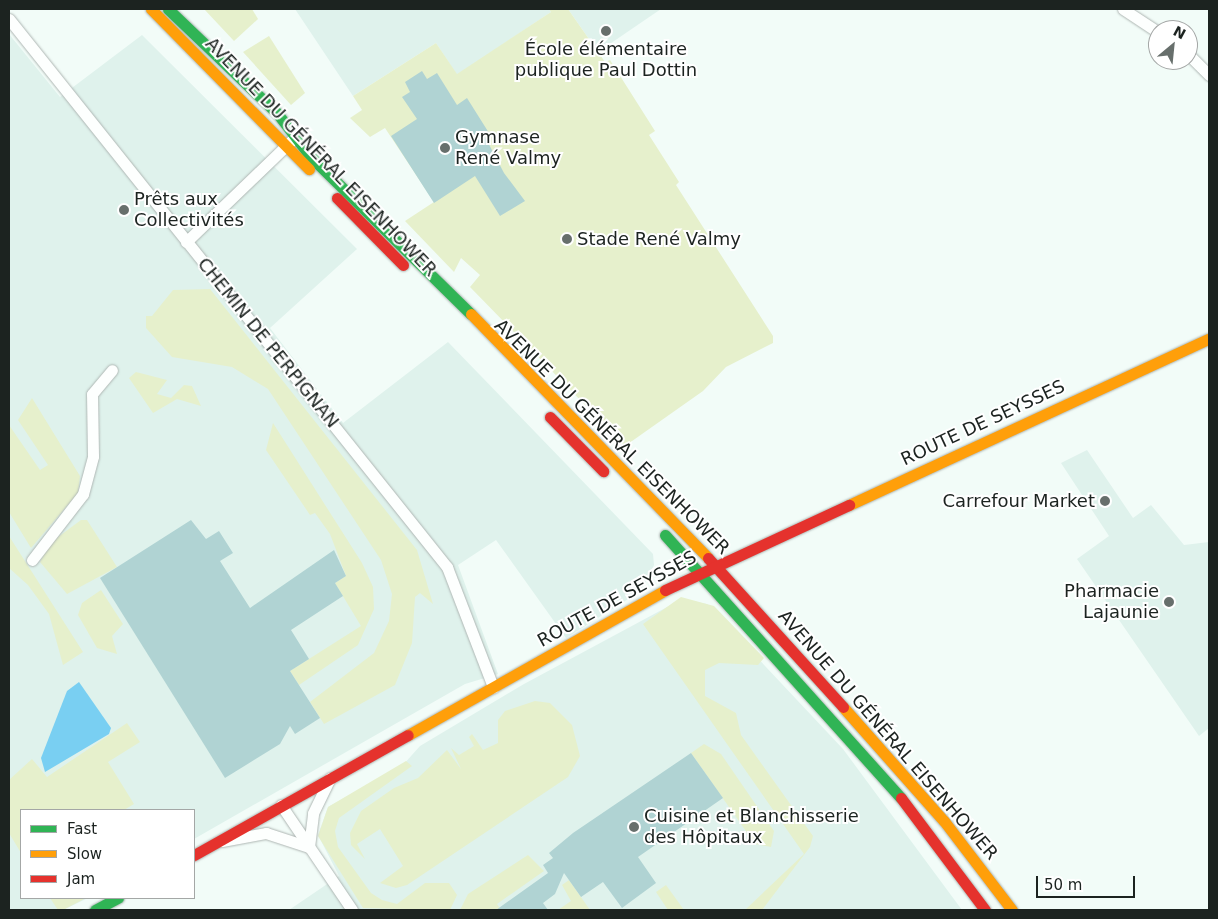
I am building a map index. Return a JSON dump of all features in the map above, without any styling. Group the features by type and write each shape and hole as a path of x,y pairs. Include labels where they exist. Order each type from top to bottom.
{"main road":[{"name":"AVENUE DU GÉNÉRAL EISENHOWER","path":"151,9 424,287"},
{"name":"AVENUE DU GÉNÉRAL EISENHOWER","path":"168,9 297,135 324,171 373,214 714,566 944,821 1012,910"},
{"name":"ROUTE DE SEYSSES","path":"195,854 699,573 1209,339"},
{"name":"AVENUE DU GÉNÉRAL EISENHOWER","path":"541,408 611,479"},
{"name":"AVENUE DU GÉNÉRAL EISENHOWER","path":"652,522 883,775 985,910"},
{"path":"95,910 116,899"}],"street":[{"path":"1123,9 1148,25"},
{"name":"CHEMIN DE PERPIGNAN","path":"9,19 447,567 493,687"},
{"path":"1198,64 1209,76"},
{"path":"186,242 297,135"},
{"path":"32,560 83,494 93,456 92,394 112,370"},
{"path":"309,847 313,813 330,778"},
{"path":"281,805 352,910"},
{"name":"ROUTE DE SEYSSES","path":"218,841 266,833 309,847"}],"shaded area":[{"path":"295,9 549,9 551,12 457,75 436,43 353,96"},
{"name":"École élémentaire publique Paul Dottin","path":"568,9 661,9 598,52"},
{"path":"9,34 60,97 142,35 357,249 270,328 343,423 448,342 653,554 654,565 641,591 566,638 496,540 458,565 498,674 465,684 195,838 195,809 20,809 20,899 86,899 63,910 9,910"},
{"path":"1087,450 1133,518 1151,505 1184,545 1209,542 1209,728 1199,736 1077,559 1109,536 1061,463"},
{"path":"682,599 707,604 843,749 962,910 289,910 339,876 318,835 328,807 403,765 420,746 524,684"}],"green space":[{"path":"204,9 252,9 258,19 234,41"},
{"name":"Stade René Valmy","path":"549,9 568,9 605,62 610,60 655,131 649,135 679,182 676,185 773,336 773,343 726,367 703,391 625,446 470,287 480,275 461,258 454,272 405,221 434,202 385,128 370,137 350,118 362,110 353,96 436,43 457,74 551,12"},
{"path":"269,36 305,93 291,105 243,52"},
{"path":"210,289 417,550 433,604 420,593 415,597 412,643 395,685 324,724 310,702 374,653 389,621 392,594 381,560 268,389 232,367 172,357 146,328 146,316 152,316 173,290"},
{"path":"136,372 167,380 157,394 171,398 184,385 192,386 201,406 177,399 153,413 129,378"},
{"path":"32,398 80,476 78,493 31,548 9,512 9,425 40,470 48,465 18,420"},
{"path":"273,423 362,563 373,587 374,609 358,645 299,685 290,671 361,626 335,583 346,576 330,534 315,513 310,515 266,450"},
{"path":"81,520 87,520 117,567 67,594 40,562 50,543"},
{"path":"9,536 83,652 63,665 49,614 28,585 9,568"},
{"path":"101,590 123,624 112,636 117,654 97,648 78,615 82,603"},
{"path":"681,597 714,606 764,658 758,665 719,663 705,670 705,696 736,713 741,735 813,836 810,847 762,910 745,910 804,854 643,624"},
{"path":"535,701 550,703 572,725 580,756 568,777 407,885 396,888 380,883 403,866 380,829 357,844 365,859 351,845 350,833 361,811 394,788 418,778 447,750 461,769 451,748 459,755 474,746 469,737 472,734 483,750 498,743 498,720 505,711"},
{"path":"127,723 140,742 108,762 134,804 126,809 20,809 20,851 9,833 9,780 32,759 47,777"},
{"path":"704,744 721,754 774,831 771,847 755,844 691,753"},
{"path":"406,761 412,766 339,818 335,831 338,847 371,893 382,900 397,904 425,883 449,883 457,895 450,910 363,908 318,836 328,807"},
{"path":"528,855 544,871 497,904 501,910 460,910 468,894"},
{"path":"569,880 590,910 558,910 571,901 562,885"},
{"path":"666,885 684,910 668,910 656,892"},
{"path":"51,899 84,899 63,910 58,910"}],"water":[{"path":"79,682 111,728 109,734 45,772 41,758 67,691"}],"building":[{"name":"Gymnase René Valmy","path":"422,71 427,79 437,73 457,105 467,98 489,133 484,135 504,173 525,201 500,216 475,176 434,203 391,136 417,119 402,97 410,92 405,82"},
{"path":"191,520 206,539 219,531 233,553 220,561 250,608 334,550 346,576 335,583 343,596 291,630 309,659 290,671 320,718 295,734 290,726 280,744 225,778 100,578"},
{"name":"Cuisine et Blanchisserie des Hôpitaux","path":"691,753 723,798 638,857 656,883 622,908 603,882 581,897 564,873 555,894 543,903 548,910 496,910 548,873 543,865 553,858 549,853 573,833"}],"traffic: fast":[{"path":"168,9 277,113 311,157 471,314"},
{"path":"665,535 901,798"},
{"path":"95,910 116,899"}],"traffic: slow":[{"path":"151,9 309,169"},
{"path":"471,314 708,558"},
{"path":"849,505 1209,339"},
{"path":"408,735 665,590"},
{"path":"843,707 944,821 1012,910"}],"traffic: jam":[{"path":"337,198 403,265"},
{"path":"550,417 603,471"},
{"path":"665,590 849,505"},
{"path":"708,558 843,707"},
{"path":"195,854 408,735"},
{"path":"901,798 985,910"}],"place":[{"name":"École élémentaire publique Paul Dottin","path":"606,31"},
{"name":"Gymnase René Valmy","path":"445,148"},
{"name":"Prêts aux Collectivités","path":"124,210"},
{"name":"Stade René Valmy","path":"567,239"},
{"name":"Carrefour Market","path":"1105,501"},
{"name":"Pharmacie Lajaunie","path":"1169,602"},
{"name":"Cuisine et Blanchisserie des Hôpitaux","path":"634,827"}]}
